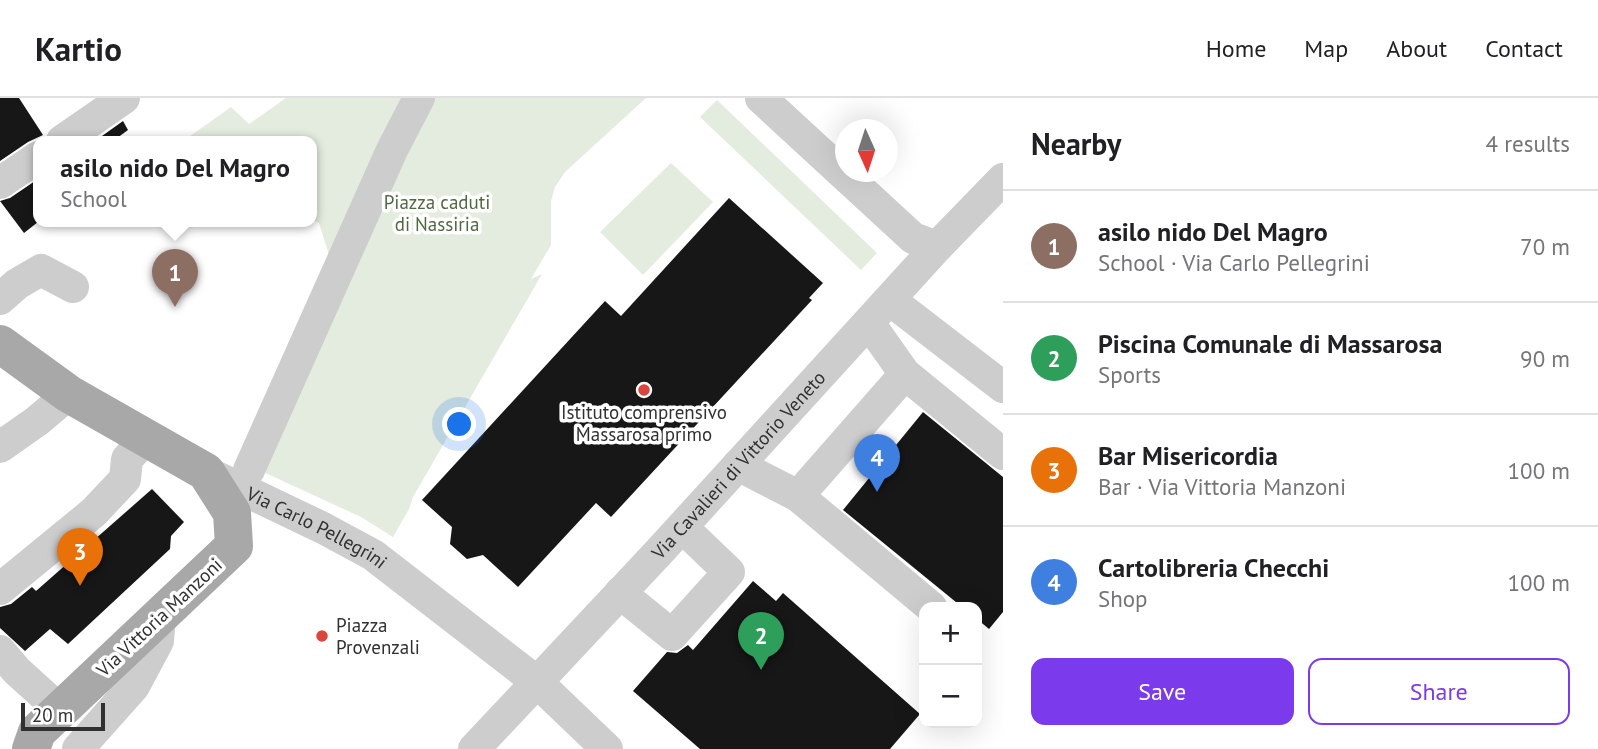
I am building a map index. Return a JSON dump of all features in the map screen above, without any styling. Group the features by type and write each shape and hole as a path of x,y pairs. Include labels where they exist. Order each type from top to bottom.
{"main road":[{"name":"Via Carlo Pellegrini","path":"0,344 69,394 206,472"},
{"name":"Via Vittoria Manzoni","path":"31,749 37,732 234,546 232,513 206,472"}],"street":[{"path":"69,136 124,98"},
{"path":"249,470 391,150 419,98"},
{"path":"761,98 913,238 937,247"},
{"path":"0,183 33,160"},
{"name":"Via Cavalieri di Vittorio Veneto","path":"474,749 682,527 937,247 1003,179"},
{"path":"0,299 17,284 41,270 73,286"},
{"path":"890,300 1003,387"},
{"path":"869,323 905,374 1003,454"},
{"path":"798,496 905,374"},
{"path":"0,447 69,394"},
{"path":"0,589 94,512 125,480 127,458 147,437"},
{"path":"738,465 798,496 925,602"},
{"name":"Via Carlo Pellegrini","path":"206,472 373,555 537,682 607,749"},
{"path":"620,593 672,635 729,572 682,527"},
{"path":"78,749 134,686 158,641 160,617"},
{"path":"0,651 17,671 61,710"}],"green space":[{"name":"Piazza caduti di Nassiria","path":"286,98 646,98 565,172 555,187 551,201 551,245 531,279 542,274 413,497 393,537 361,517 237,460 330,258 317,222 317,136 190,136 231,107 249,124"},
{"path":"717,100 877,253 861,270 700,117"},
{"path":"671,163 713,202 643,275 600,232"}],"building":[{"path":"0,98 19,98 43,135 33,136 33,140 0,161"},
{"path":"123,121 128,130 120,136 102,136"},
{"path":"33,182 33,226 24,233 0,201 10,198"},
{"path":"729,198 823,283 809,298 812,300 611,517 596,503 518,587 483,555 467,559 450,544 452,527 422,500 605,301 621,316"},
{"path":"923,412 1003,477 1003,612 989,629 982,623 982,602 956,602 843,510"},
{"path":"152,489 184,522 171,536 170,549 68,644 50,629 25,651 0,628 0,607 11,604 32,587 36,591"},
{"path":"753,581 776,601 783,593 919,715 890,749 700,749 633,691 667,652 677,653 688,645 693,650"}],"place":[{"name":"asilo nido Del Magro","path":"175,307"},
{"name":"Istituto comprensivo Massarosa primo","path":"644,390"},
{"name":"Cartolibreria Checchi","path":"877,492"},
{"name":"Bar Misericordia","path":"80,586"},
{"name":"Piazza Provenzali","path":"322,636"},
{"name":"Piscina Comunale di Massarosa","path":"761,670"}]}
